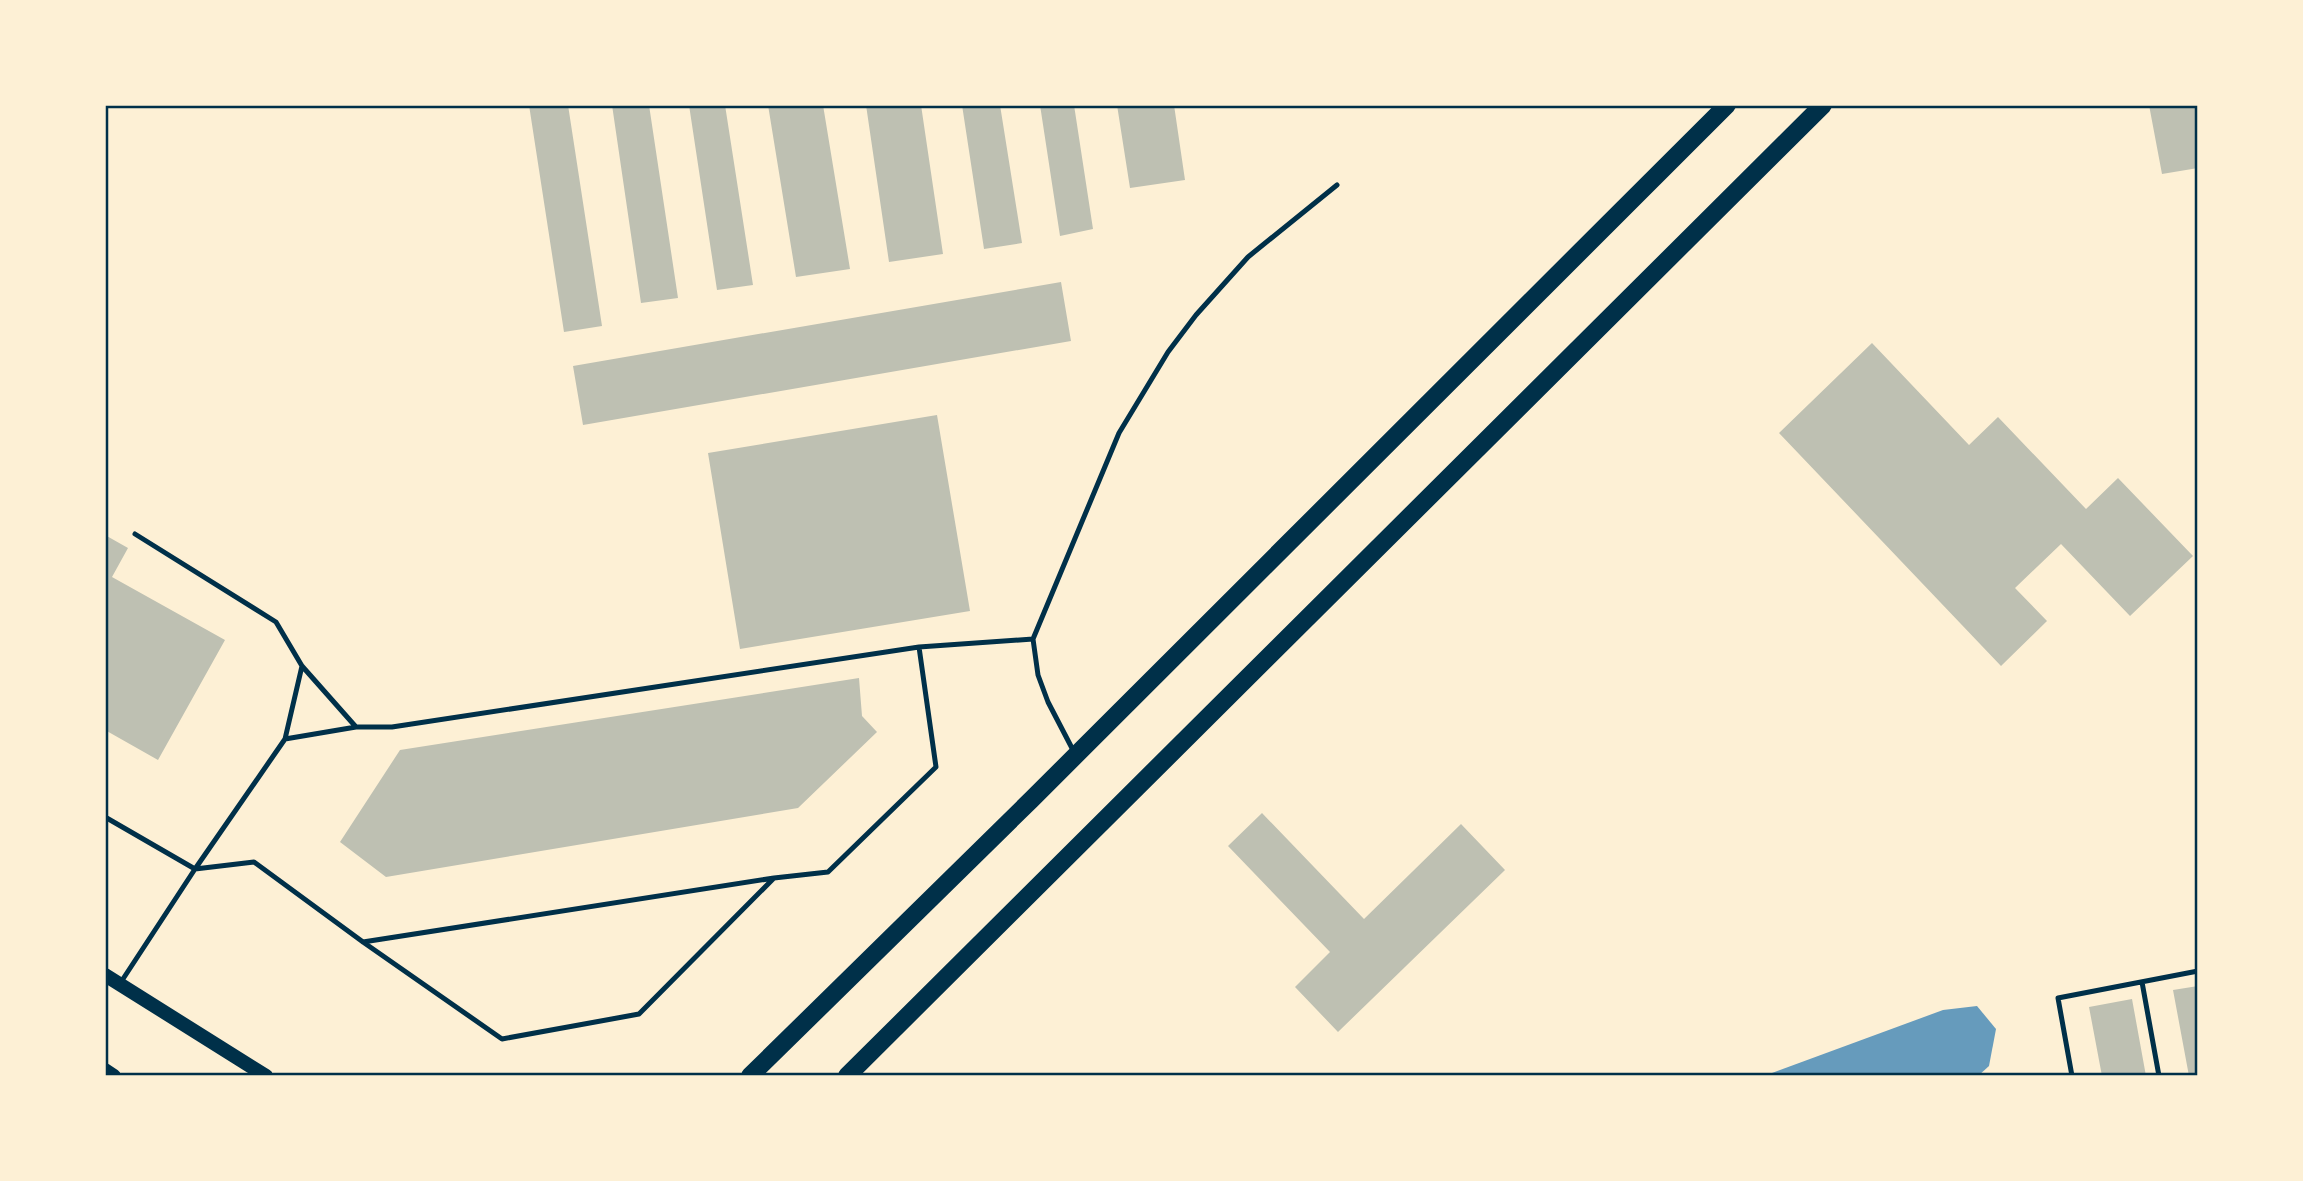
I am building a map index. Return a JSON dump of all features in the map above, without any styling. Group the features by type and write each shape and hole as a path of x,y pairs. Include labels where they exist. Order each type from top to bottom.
{"main road":[{"path":"750,1076 1076,755 1727,105"},
{"path":"847,1076 1823,105"},
{"path":"105,975 265,1076"},
{"path":"105,1070 114,1076"}],"lane":[{"path":"1076,755 1048,702 1038,675 1033,639 1119,433 1168,352 1196,315 1248,257 1337,185"},
{"path":"135,534 276,622 302,666 356,727"},
{"path":"285,739 356,727 392,727 919,648 1033,639"},
{"path":"363,942 774,878 828,872 936,767 919,648"},
{"path":"120,984 285,739 302,666"},
{"path":"105,817 195,869 254,862 502,1039 639,1014 774,878"},
{"path":"2072,1076 2058,998 2198,971"},
{"path":"2142,982 2159,1076"}],"water":[{"path":"1977,1006 1996,1029 1989,1066 1978,1076 1764,1076 1943,1010"}],"building":[{"path":"529,105 568,105 602,326 564,332"},
{"path":"612,105 649,105 678,298 641,303"},
{"path":"689,105 725,105 753,285 717,290"},
{"path":"768,105 823,105 850,269 796,277"},
{"path":"866,105 921,105 943,254 889,262"},
{"path":"962,105 1000,105 1022,243 984,249"},
{"path":"1040,105 1074,105 1093,229 1060,236"},
{"path":"1117,105 1174,105 1185,180 1130,188"},
{"path":"2149,105 2198,105 2198,168 2162,174"},
{"path":"1061,282 1071,341 583,425 573,366"},
{"path":"1872,343 1969,445 1998,417 2086,509 2118,478 2193,556 2130,616 2061,544 2015,588 2047,621 2001,666 1779,433"},
{"path":"937,415 970,611 740,649 708,453"},
{"path":"105,535 128,548 112,577 225,640 158,760 105,730"},
{"path":"859,678 862,716 877,732 798,808 386,877 340,842 400,750"},
{"path":"1262,813 1364,919 1461,824 1505,870 1338,1032 1295,987 1330,952 1228,846"},
{"path":"2198,986 2198,1076 2189,1076 2173,990"},
{"path":"2132,999 2146,1076 2102,1076 2089,1007"}]}
